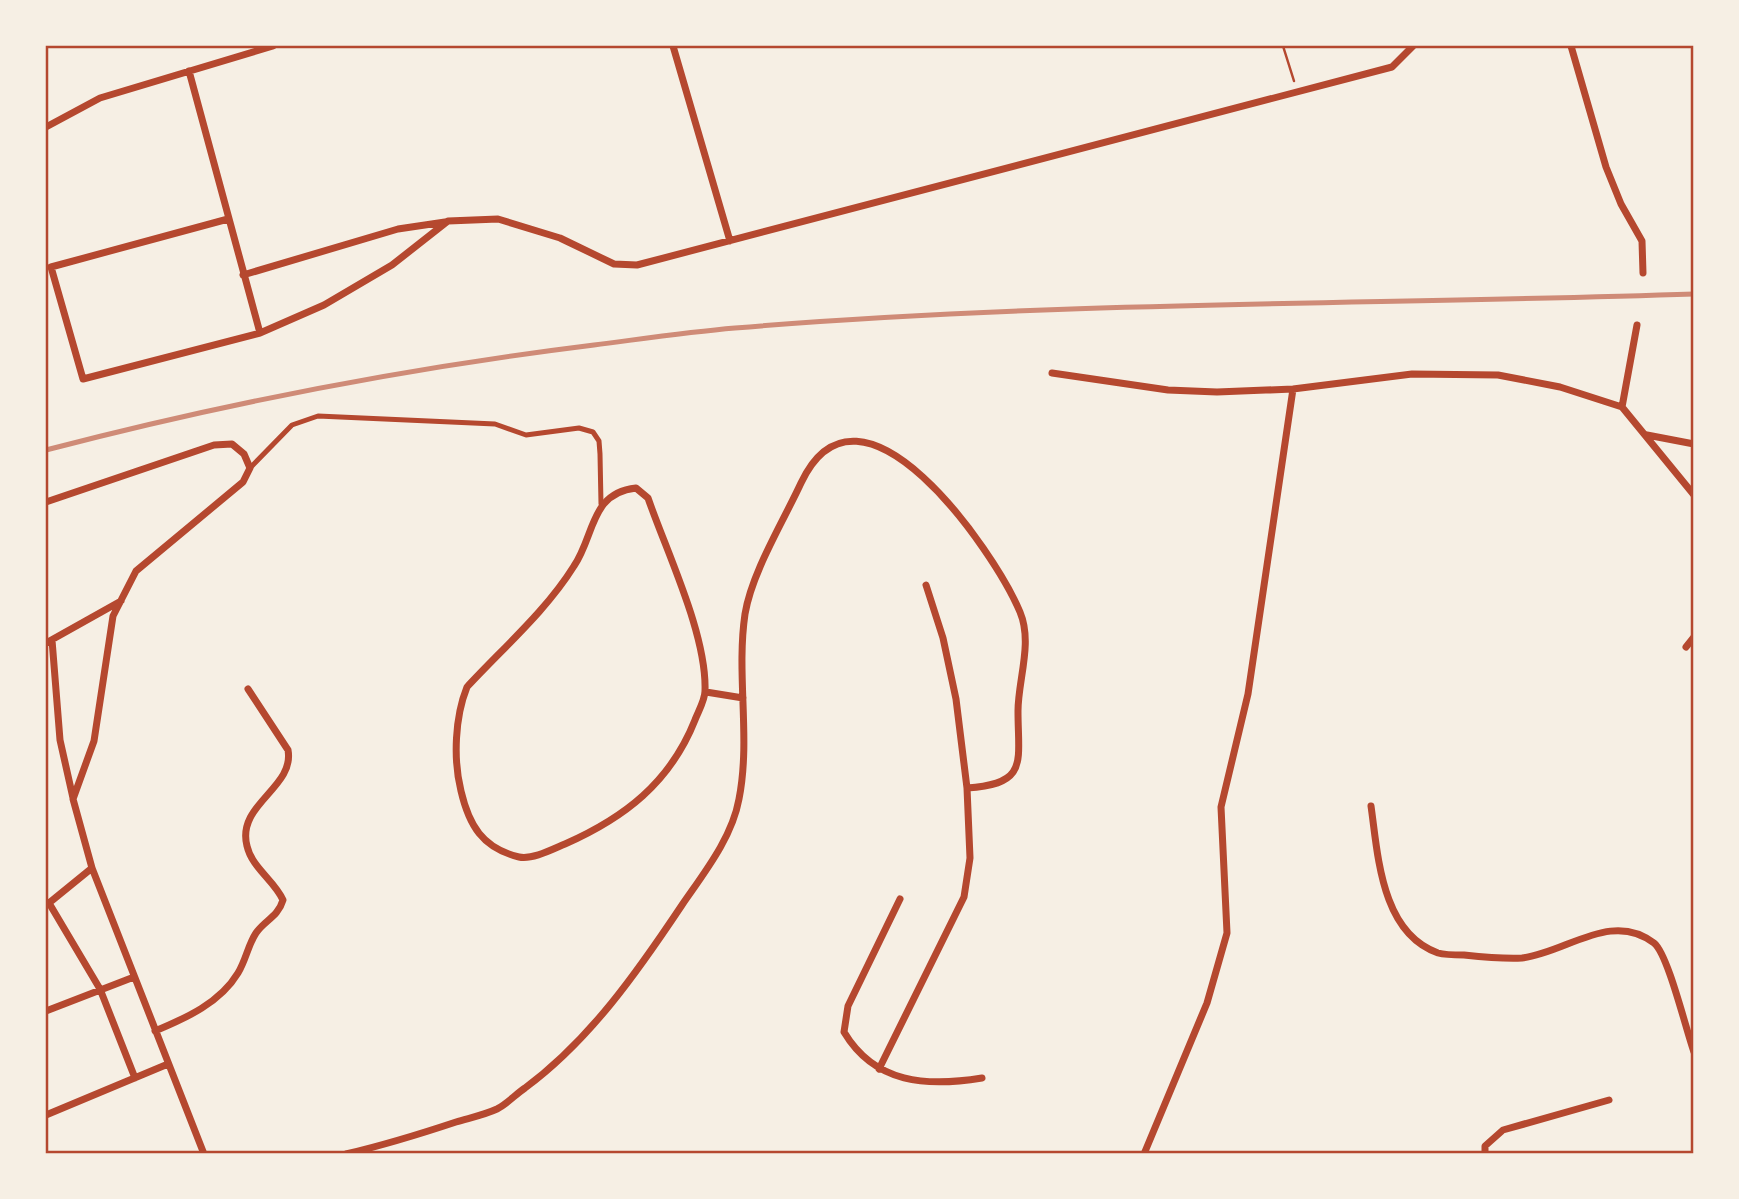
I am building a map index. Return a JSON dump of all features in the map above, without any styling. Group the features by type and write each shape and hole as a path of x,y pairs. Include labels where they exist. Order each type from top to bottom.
{"street":[{"path":"46,127 100,98 273,46"},
{"path":"673,46 730,241"},
{"path":"243,275 398,229 448,221 498,219 560,237 614,264 637,265 1392,67 1413,46"},
{"path":"1572,46 1606,167 1621,204 1642,241 1643,273"},
{"path":"189,71 260,334"},
{"path":"228,219 51,267 83,379 260,334 324,305 392,265 448,221"},
{"path":"1622,407 1637,325"},
{"path":"1052,373 1168,390 1293,389 1412,374 1498,375 1560,387 1622,407 1693,495"},
{"path":"1144,1153 1207,1003 1227,933 1221,807 1248,694 1293,389"},
{"path":"1647,435 1693,444"},
{"path":"347,1153 396,1142 498,1108 558,1063 636,973 719,851 739,804 746,755 743,698 745,614 750,595 811,463 829,445 849,439 871,442 906,464 956,509 1021,615 1025,638 1018,699 1017,767 1009,778 994,786 967,788"},
{"path":"46,502 214,445 232,444 244,454 250,468 243,482 136,571 113,616 94,741 73,799"},
{"path":"636,488 648,498 698,636 706,692 687,741 650,791 604,826 552,849 522,858 491,845 468,820 458,780 458,709 467,687 575,566 601,504 621,490 636,488"},
{"path":"879,1069 964,897 970,858 967,788 957,699 943,638 926,585"},
{"path":"121,601 49,642 60,740 92,868 204,1153"},
{"path":"1686,647 1693,637"},
{"path":"155,1031 205,1007 230,984 252,940 260,928 279,911 283,900 277,887 252,859 245,833 248,820 286,771 290,761 288,750 248,689"},
{"path":"706,692 743,698"},
{"path":"1371,806 1382,876 1397,917 1417,942 1439,953 1524,958 1610,930 1636,933 1656,944 1666,962 1693,1052"},
{"path":"92,868 47,903 100,989 135,1078"},
{"path":"900,899 844,1021 844,1031 849,1041 879,1069 899,1079 925,1084 982,1077"},
{"path":"46,1011 134,978"},
{"path":"46,1115 168,1064"},
{"path":"1485,1153 1485,1146 1503,1130 1609,1100"}],"lane":[{"path":"250,468 292,425 318,416 495,424 526,435 579,428 593,432 599,441 601,504"}],"path":[{"path":"1283,46 1296,91"}],"railway":[{"path":"46,450 181,417 318,388 455,364 717,330 855,319 1094,308 1694,294"}]}
